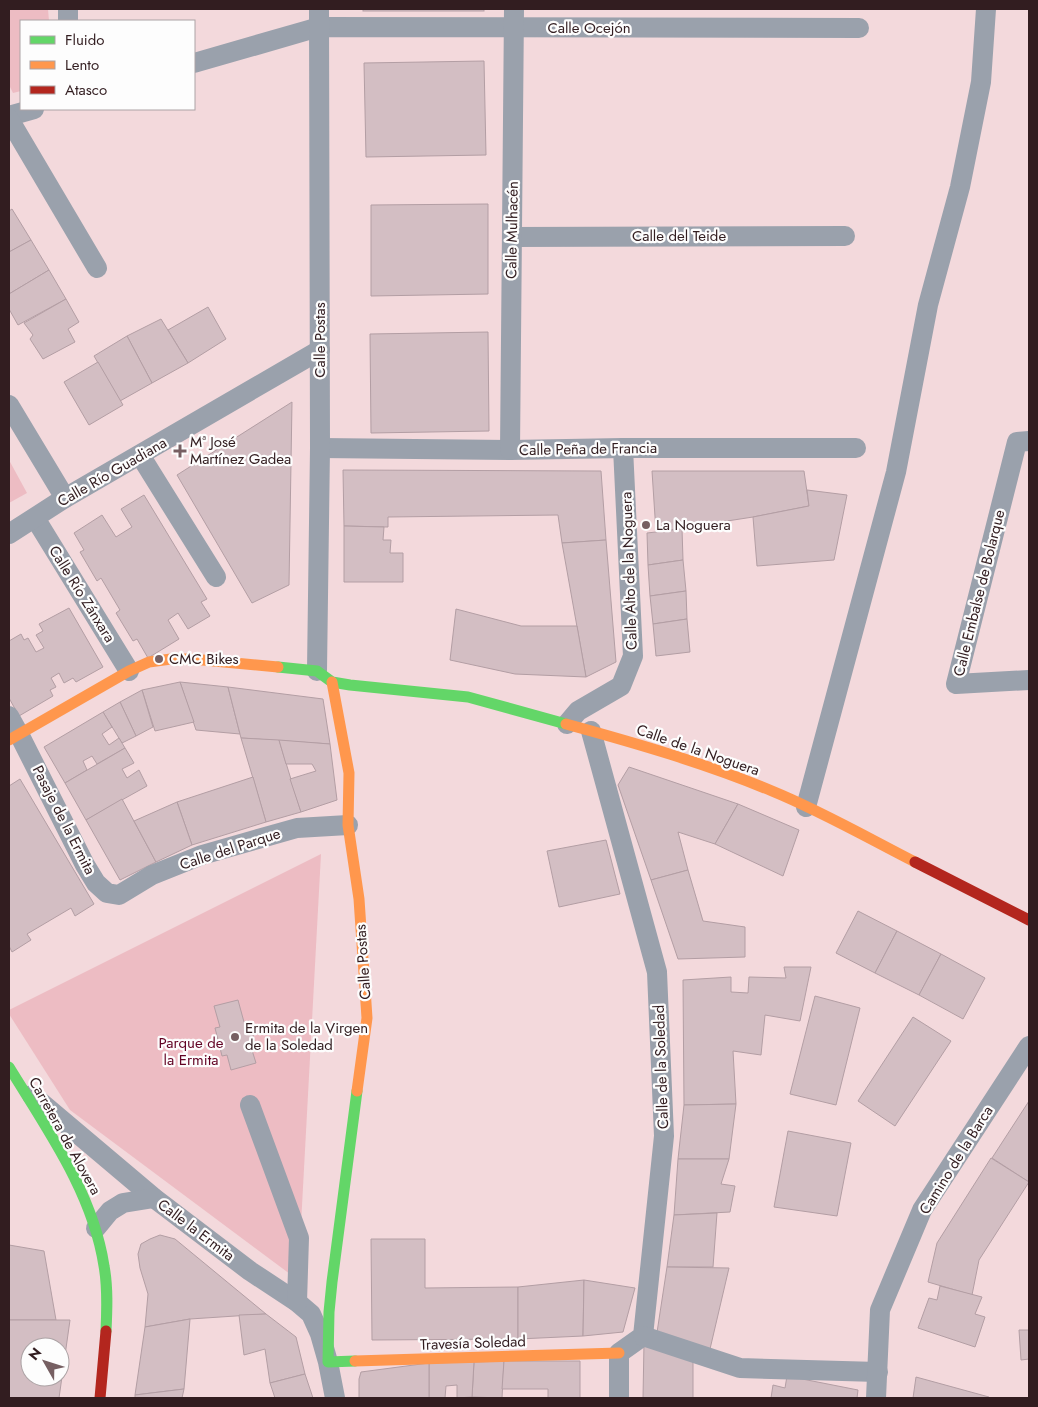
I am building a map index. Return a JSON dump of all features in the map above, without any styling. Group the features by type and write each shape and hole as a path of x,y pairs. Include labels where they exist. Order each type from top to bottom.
{"street":[{"path":"806,807 896,472 928,304 960,187 981,82 986,9"},
{"name":"Calle Ocejón","path":"195,63 319,18 514,18 858,28"},
{"name":"Calle Postas","path":"319,18 320,448 324,676 349,773 348,825 360,899 367,1018 332,1282 328,1362"},
{"name":"Calle Mulhacén","path":"510,450 514,18"},
{"path":"31,110 9,118 97,268"},
{"name":"Calle del Teide","path":"512,237 845,236"},
{"name":"Calle Río Guadiana","path":"9,534 65,498 320,350"},
{"path":"9,405 65,498"},
{"name":"Calle Embalse de Bolarque","path":"1029,441 1017,442 956,684 1029,680"},
{"name":"Calle Peña de Francia","path":"320,448 510,450 856,448"},
{"name":"Calle Alto de la Noguera","path":"567,724 578,711 621,686 634,656 623,448"},
{"path":"140,455 216,577"},
{"name":"Calle Río Zánxara","path":"35,518 129,671"},
{"name":"Calle de la Noguera","path":"14,737 129,671 149,662 171,660 192,659 324,676 350,685 468,697 648,747 716,770 806,807 1028,914"},
{"name":"Pasaje de la Ermita","path":"9,716 14,737 96,883 107,893 119,895"},
{"name":"Calle de la Soledad","path":"591,731 657,972 664,1136 643,1336"},
{"name":"Calle del Parque","path":"119,895 152,875 202,855 296,828 348,825"},
{"name":"Camino de la Barca","path":"876,1398 880,1310 922,1210 1029,1046"},
{"name":"Carretera de Alovera","path":"9,1066 80,1188 96,1228 105,1271 107,1310 100,1398"},
{"name":"Calle la Ermita","path":"19,1084 154,1198 250,1271 297,1302 311,1314 320,1334 328,1362 335,1398"},
{"path":"250,1105 299,1238 297,1302"},
{"path":"96,1228 110,1211 123,1203 154,1198"},
{"path":"619,1398 619,1353 643,1336 740,1368 878,1372"},
{"name":"Travesía Soledad","path":"328,1362 619,1353"}],"green space":[{"path":"9,9 48,9 49,20 20,20 20,91 13,93 9,85"},
{"path":"9,460 27,493 9,503"},
{"name":"Parque de la Ermita","path":"321,854 298,1280 70,1110 9,1014 9,1010"}],"building":[{"path":"363,9 484,9 484,11 363,11"},
{"path":"484,61 486,155 366,157 364,63"},
{"path":"488,204 488,294 371,296 371,205"},
{"path":"12,209 31,240 9,252 9,211"},
{"path":"31,240 49,270 9,294 9,252"},
{"path":"49,270 66,299 18,325 9,309 9,294"},
{"path":"66,299 79,322 68,329 75,342 43,359 30,339 33,335 24,323"},
{"path":"208,307 226,339 188,363 168,330"},
{"path":"161,319 188,363 152,383 127,336"},
{"path":"488,332 489,431 371,433 370,334"},
{"path":"127,336 152,383 120,401 94,356"},
{"path":"98,362 123,405 89,425 64,382"},
{"path":"292,402 289,585 252,603 177,475"},
{"path":"343,470 601,471 606,540 562,543 558,515 388,517 388,527 344,526"},
{"path":"652,471 804,471 809,506 656,532"},
{"path":"807,490 847,495 834,560 757,566 753,517 809,506"},
{"path":"144,495 207,599 201,602 210,616 188,629 178,613 168,620 179,639 148,658 137,639 133,641 116,613 120,610 101,578 97,581 80,552 84,550 74,533 102,515 116,537 132,527 121,509"},
{"path":"344,526 384,527 383,540 391,540 390,553 403,553 403,582 344,582"},
{"path":"682,529 683,560 648,565 647,533"},
{"path":"606,540 616,662 586,677 562,543"},
{"path":"683,560 686,591 650,596 648,565"},
{"path":"686,591 687,619 653,624 650,596"},
{"path":"69,608 103,667 76,682 73,678 64,683 59,673 51,678 56,687 50,690 53,696 19,716 9,698 9,641 21,634 24,640 28,638 36,652 44,648 36,635 43,631 39,624"},
{"path":"456,609 521,626 577,626 586,677 515,674 450,660"},
{"path":"687,619 690,652 656,656 653,624"},
{"path":"180,682 228,687 240,734 196,730"},
{"path":"180,682 194,722 155,731 142,690"},
{"path":"228,687 323,699 330,744 241,738"},
{"path":"142,690 153,727 136,736 120,702"},
{"path":"120,702 136,736 122,743 103,712"},
{"path":"103,712 112,727 102,734 109,745 119,738 125,748 97,764 92,756 83,761 87,770 65,783 44,747"},
{"path":"241,738 279,740 301,812 266,822"},
{"path":"279,740 330,744 337,800 301,812 290,779 316,771 312,764 286,764"},
{"path":"125,748 134,763 122,769 127,778 139,770 147,786 86,820 65,783"},
{"path":"629,767 738,804 715,844 678,832 688,870 651,880 618,785"},
{"path":"253,777 266,822 192,845 177,802"},
{"path":"20,779 94,904 75,916 71,908 27,934 31,940 12,952 9,946 9,786"},
{"path":"122,799 156,862 120,880 86,820"},
{"path":"177,802 192,845 156,862 134,821"},
{"path":"738,804 799,830 783,876 715,844"},
{"path":"606,840 620,894 559,907 547,851"},
{"path":"688,870 703,921 745,927 745,957 678,959 651,880"},
{"path":"858,911 897,931 875,973 836,953"},
{"path":"897,931 941,954 919,995 875,973"},
{"path":"941,954 985,978 963,1019 919,995"},
{"path":"784,967 811,967 800,1021 765,1015 761,1055 733,1051 736,1104 684,1105 683,980 731,977 731,992 748,993 749,977 786,978"},
{"path":"815,996 860,1008 836,1105 790,1094"},
{"name":"Ermita de la Virgen de la Soledad","path":"238,1000 244,1022 249,1021 256,1046 251,1047 256,1063 231,1070 227,1055 222,1056 215,1028 220,1027 214,1006"},
{"path":"913,1017 951,1041 895,1126 858,1101"},
{"path":"1029,1101 1029,1182 992,1158"},
{"path":"736,1104 729,1159 678,1159 684,1105"},
{"path":"788,1131 851,1143 837,1216 774,1207"},
{"path":"991,1158 1029,1182 979,1260 972,1295 928,1282 937,1243"},
{"path":"678,1159 729,1159 721,1184 735,1186 730,1212 674,1215"},
{"path":"717,1213 713,1267 667,1267 674,1215"},
{"path":"160,1235 175,1239 266,1314 190,1319 145,1327 148,1294 138,1254 141,1244"},
{"path":"371,1239 425,1239 425,1288 518,1287 518,1339 372,1340"},
{"path":"9,1245 44,1251 56,1320 9,1320"},
{"path":"667,1267 729,1268 710,1349 656,1339"},
{"path":"584,1280 583,1336 518,1339 518,1287"},
{"path":"584,1280 635,1288 623,1332 583,1336"},
{"path":"940,1286 982,1297 975,1314 985,1317 975,1347 918,1328 929,1298 937,1300"},
{"path":"266,1314 296,1337 305,1374 270,1383 265,1349 244,1355 239,1315"},
{"path":"190,1319 184,1389 135,1395 145,1327"},
{"path":"9,1320 70,1320 68,1337 20,1337 20,1387 61,1387 59,1398 9,1398"},
{"path":"1019,1330 1029,1330 1029,1359 1021,1360"},
{"path":"644,1343 693,1361 693,1398 643,1398"},
{"path":"504,1361 502,1398 472,1397 474,1362"},
{"path":"504,1361 580,1361 580,1398 548,1398 548,1389 502,1389"},
{"path":"474,1362 472,1397 457,1398 457,1385 446,1386 445,1398 429,1398 429,1363"},
{"path":"429,1363 429,1398 359,1398 361,1372"},
{"path":"305,1374 313,1398 275,1398 270,1383"},
{"path":"787,1376 858,1390 857,1398 771,1398 773,1385 785,1388"},
{"path":"916,1377 989,1397 913,1398"},
{"path":"184,1389 182,1398 135,1398 135,1395"}],"traffic: fast":[{"path":"278,667 317,671 332,682 350,685 468,697 566,724"},
{"path":"9,1067 67,1162 90,1213 98,1239 105,1274 107,1298 106,1331"},
{"path":"355,1361 328,1362 332,1282 357,1091"}],"traffic: slow":[{"path":"9,740 129,671 149,662 192,659 278,667"},
{"path":"332,682 349,773 348,825 359,899 367,1018 357,1091"},
{"path":"566,724 670,754 747,781 808,807 915,862"},
{"path":"355,1361 619,1353"}],"traffic: jam":[{"path":"915,862 1029,920"},
{"path":"100,1398 106,1331"}],"place":[{"name":"Mª José Martínez Gadea","path":"180,451"},
{"name":"La Noguera","path":"646,525"},
{"name":"CMC Bikes","path":"159,659"},
{"name":"Ermita de la Virgen de la Soledad","path":"235,1037"}]}
